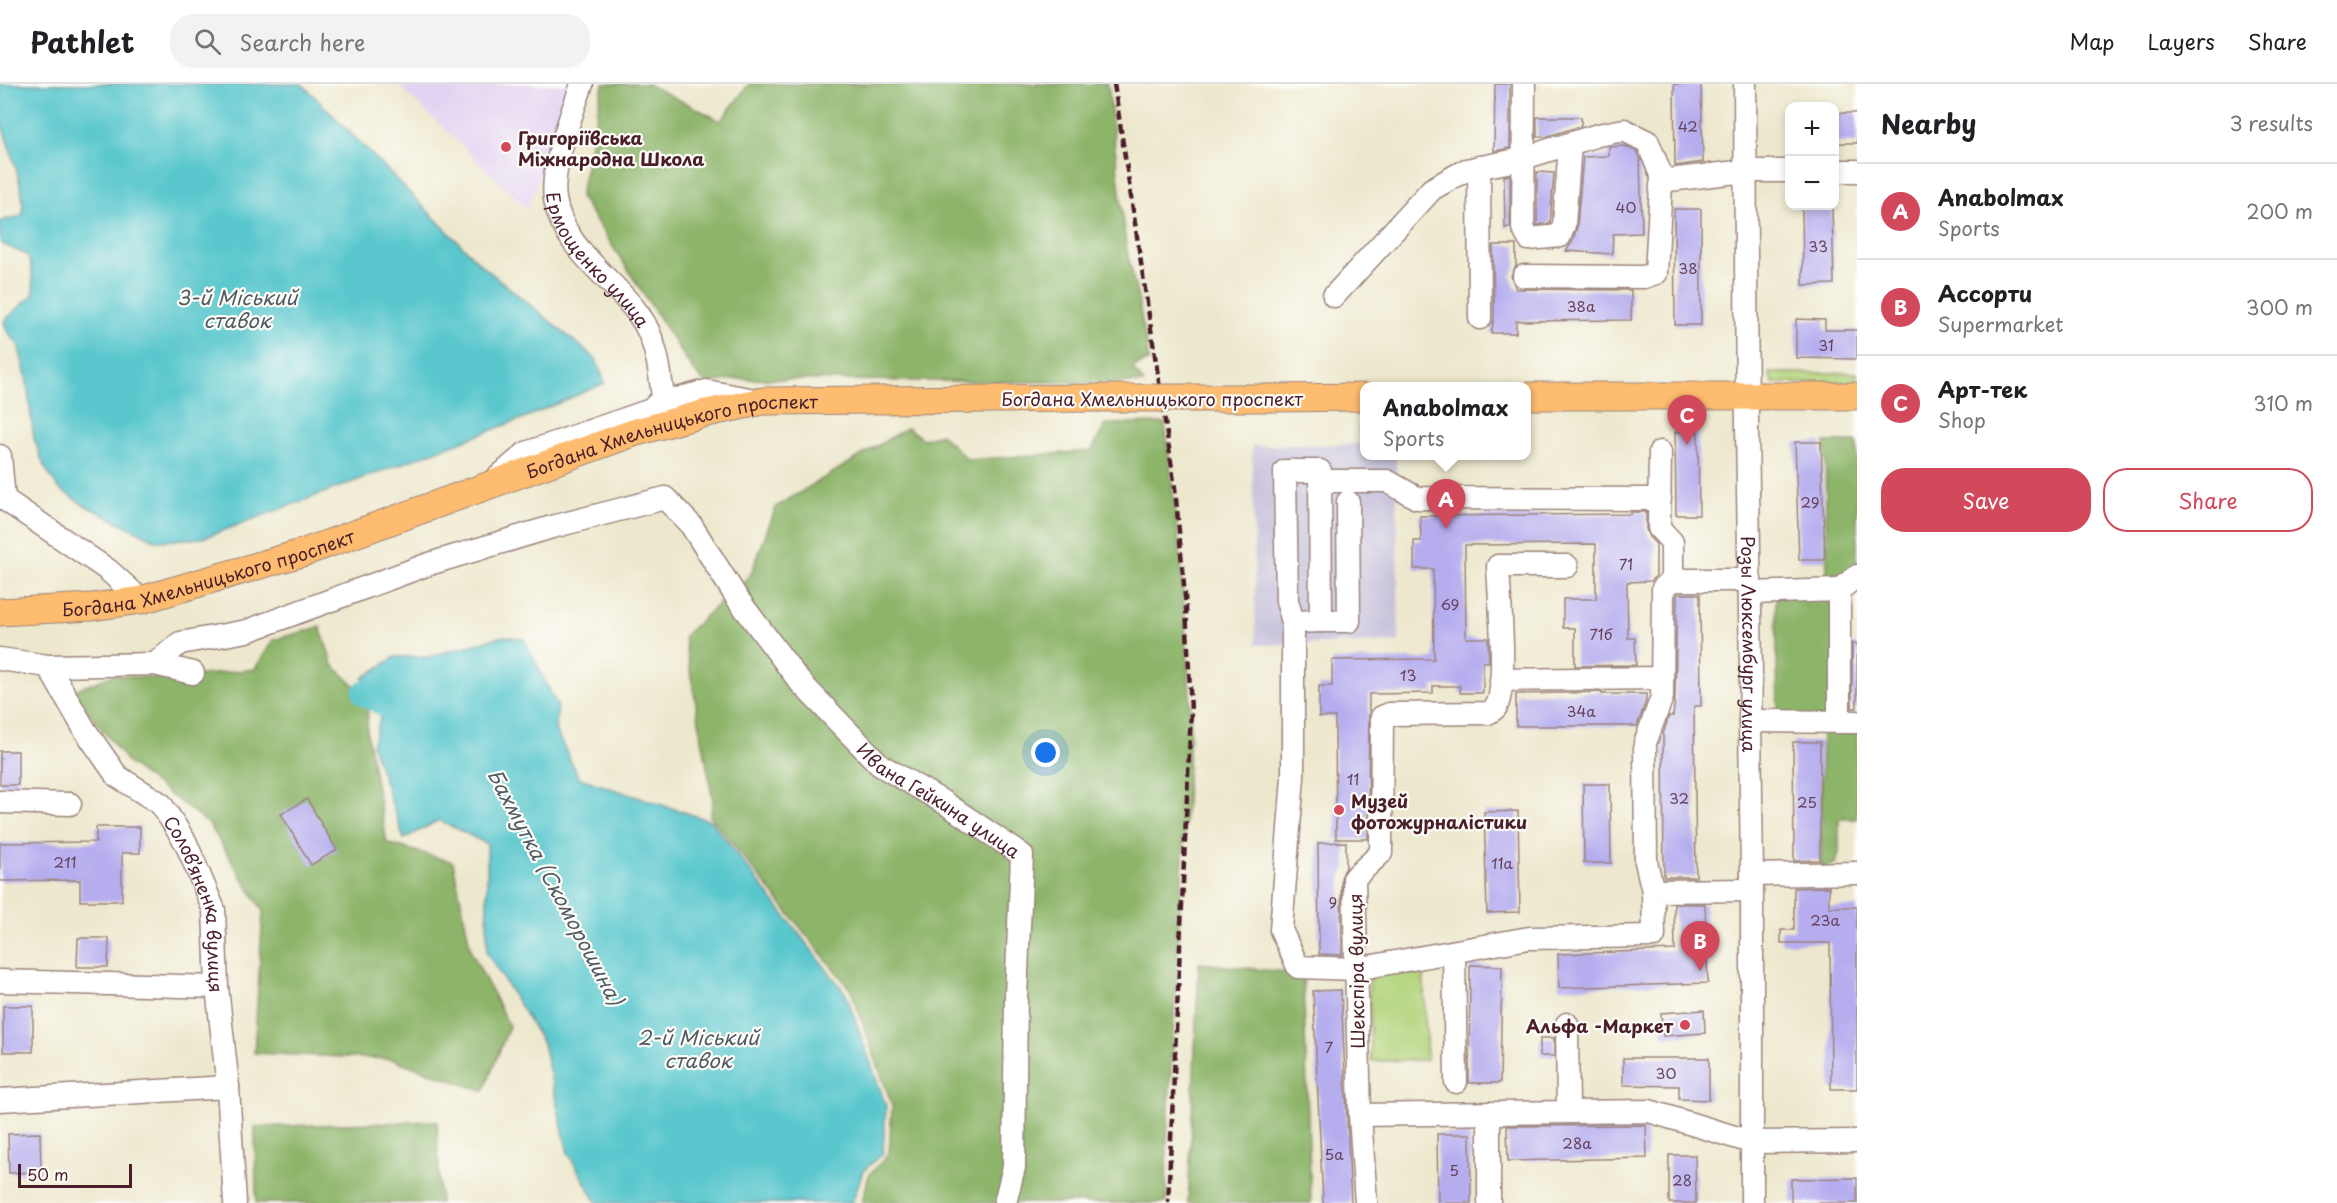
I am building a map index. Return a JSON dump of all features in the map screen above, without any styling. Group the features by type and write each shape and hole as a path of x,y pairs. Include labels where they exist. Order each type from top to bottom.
{"main road":[{"path":"1531,396 1857,396"},
{"name":"Богдана Хмельницького проспект","path":"0,612 92,607 141,600 305,552 492,483 666,423 763,401 1360,397"}],"street":[{"name":"Ермощенко улица","path":"582,84 561,148 555,183 555,198 559,214 572,239 641,317 651,339 659,369 663,398"},
{"path":"1524,84 1523,228 1529,239 1560,237"},
{"name":"Розы Люксембург улица","path":"1745,84 1752,883 1752,1203"},
{"path":"1334,296 1432,189 1466,170 1524,158 1598,135 1624,130 1648,142 1664,183"},
{"path":"1559,276 1560,237 1564,225 1570,144"},
{"path":"1479,167 1480,318"},
{"path":"1524,276 1644,277 1656,273 1660,185 1669,180 1746,171 1785,171"},
{"path":"1839,171 1857,171"},
{"path":"492,483 526,453 651,410 663,398 677,399 706,391 763,401"},
{"path":"1660,452 1659,528 1672,542 1672,580"},
{"path":"0,456 4,499 108,570 141,600"},
{"path":"1321,621 1320,471 1285,471 1287,602 1293,622 1293,777 1281,930 1298,967 1356,969 1529,938 1654,936 1653,891 1646,862 1646,743 1662,697 1663,588 1672,580 1839,590 1857,576"},
{"path":"1320,481 1387,481 1417,498 1659,499"},
{"name":"Ивана Гейкина улица","path":"155,664 180,643 247,631 429,564 552,526 665,498 691,525 736,598 800,682 880,765 945,803 1022,855 1016,997 1014,1167 1005,1203"},
{"path":"1293,622 1349,621 1348,502"},
{"name":"Шекспіра вулиця","path":"1366,1203 1360,1115 1354,878 1381,853 1382,717 1389,714 1488,713 1497,706 1501,680 1498,566 1567,566"},
{"path":"1750,721 1848,722 1839,590"},
{"path":"0,659 48,666 155,664 193,673"},
{"name":"Солов’яненка вулиця","path":"48,666 85,730 117,776 161,804 186,843 214,910 216,987 228,1088 235,1203"},
{"path":"1501,680 1662,678"},
{"path":"0,802 70,804"},
{"path":"1653,891 1857,873"},
{"path":"1454,952 1456,1082"},
{"path":"0,981 216,987"},
{"path":"1567,1024 1568,1112"},
{"path":"0,1100 228,1088"},
{"path":"1360,1115 1649,1111 1751,1142 1857,1141"},
{"path":"1489,1113 1489,1203"}],"shaded area":[{"name":"Григоріївська Міжнародна Школа","path":"397,84 571,84 528,209"},
{"path":"1360,444 1360,460 1396,460 1399,642 1256,645 1252,446"}],"green space":[{"path":"603,84 648,84 721,121 749,84 1108,84 1126,246 1149,360 1132,368 1144,383 733,379 706,384 693,370 580,196"},
{"path":"1769,373 1857,373 1857,383 1773,383"},
{"path":"1165,423 1181,562 1191,711 1167,1139 1166,1203 862,1203 869,1175 889,1154 892,1105 851,990 710,816 713,801 684,636 751,574 776,507 907,428 923,439 941,434 968,460 1091,451 1106,424"},
{"path":"1825,442 1857,442 1857,567 1849,574 1827,575"},
{"path":"1835,594 1836,717 1778,718 1776,595"},
{"path":"320,627 333,665 368,699 367,734 387,843 453,862 471,951 509,1026 484,1091 391,1059 254,1053 263,911 209,824 129,764 72,691 113,675 168,679 255,669 273,640"},
{"path":"1822,725 1857,725 1857,819 1839,819 1839,853 1835,864 1821,869"},
{"path":"1199,963 1303,974 1311,1203 1188,1203"},
{"path":"1423,966 1427,1060 1371,1061 1369,977"},
{"path":"437,1121 440,1203 256,1203 255,1127"}],"water":[{"name":"3-й Міський ставок","path":"0,84 302,84 480,264 596,359 605,383 524,418 203,538 157,541 84,505 58,488 44,466 34,438 26,376 18,344 7,331 4,321 34,294 31,265 27,255 0,243 0,221 22,216 23,206 16,168 1,121"},
{"name":"2-й Міський ставок","path":"504,636 524,639 558,707 555,729 579,778 711,821 846,994 886,1106 883,1153 863,1171 852,1203 597,1203 568,1153 543,1043 487,953 487,844 439,820 404,839 372,745 387,696 363,678 395,657 428,657"}],"building":[{"path":"1495,84 1510,84 1510,148 1494,151"},
{"path":"1674,84 1701,84 1703,162 1675,166"},
{"path":"1839,113 1857,113 1857,143 1839,143"},
{"path":"1537,117 1581,117 1581,126 1545,137 1537,137"},
{"path":"1625,146 1637,152 1640,159 1642,233 1613,234 1612,254 1566,251 1573,241 1577,226 1583,157 1609,156 1609,147"},
{"path":"1537,172 1554,173 1550,223 1537,225"},
{"path":"1510,175 1510,227 1505,228 1504,176"},
{"path":"1674,209 1701,209 1701,325 1675,325"},
{"path":"1802,210 1832,210 1834,284 1803,285"},
{"path":"1493,245 1516,245 1516,266 1511,276 1516,289 1631,290 1631,320 1516,321 1516,333 1491,333 1494,318"},
{"path":"1796,319 1825,320 1825,330 1857,330 1857,359 1796,358"},
{"path":"1675,432 1698,432 1699,515 1676,515"},
{"path":"1795,442 1821,442 1825,560 1799,560"},
{"path":"1631,512 1646,512 1646,529 1649,537 1656,544 1656,576 1651,581 1627,582 1628,638 1635,638 1636,665 1575,666 1575,628 1563,628 1563,599 1596,599 1596,544 1465,545 1466,638 1488,638 1489,662 1483,662 1483,693 1460,693 1460,686 1433,686 1433,693 1369,694 1368,839 1336,839 1335,717 1319,717 1319,686 1332,686 1332,660 1434,659 1433,569 1414,569 1414,541 1421,541 1420,516 1631,514"},
{"path":"1677,594 1700,594 1701,706 1694,706 1696,877 1664,877 1663,734 1669,716 1673,716 1675,698"},
{"path":"1852,644 1857,644 1857,708 1852,708"},
{"path":"1602,692 1602,694 1646,694 1646,701 1637,726 1516,726 1516,694"},
{"path":"1793,742 1820,742 1820,860 1794,861"},
{"path":"0,751 18,751 18,785 0,785"},
{"path":"1583,784 1610,784 1611,863 1584,863"},
{"path":"307,799 337,850 311,865 281,814"},
{"path":"1518,811 1520,912 1487,913 1484,812"},
{"path":"96,827 140,827 140,853 122,853 122,901 80,901 80,880 0,881 0,843 96,842"},
{"path":"1346,842 1346,867 1341,878 1342,955 1319,954 1318,843"},
{"path":"1829,887 1829,907 1857,907 1857,1089 1831,1089 1830,943 1781,943 1781,930 1794,930 1794,888"},
{"path":"1674,904 1705,904 1708,983 1559,988 1558,954 1675,950"},
{"path":"78,938 109,938 108,967 77,967"},
{"path":"1470,965 1502,966 1500,1083 1469,1083"},
{"path":"1341,990 1351,1203 1323,1203 1313,991"},
{"path":"3,1006 33,1006 33,1052 3,1052"},
{"path":"1704,1010 1705,1033 1663,1036 1661,1013"},
{"path":"1540,1038 1554,1038 1554,1056 1540,1056"},
{"path":"1623,1058 1709,1058 1709,1100 1679,1099 1679,1086 1623,1085"},
{"path":"1646,1125 1647,1158 1508,1161 1507,1126"},
{"path":"40,1133 41,1172 9,1173 8,1134"},
{"path":"1437,1134 1470,1134 1471,1203 1438,1203"},
{"path":"1669,1155 1695,1155 1696,1203 1669,1203"},
{"path":"1857,1178 1857,1203 1791,1203 1791,1179"}],"waterway":[{"name":"Бахмутка (Скоморошина)","path":"366,693 418,721"}],"railway":[{"path":"1114,84 1175,488 1186,607 1191,711 1168,1203"}],"place":[{"name":"Григоріївська Міжнародна Школа","path":"506,147"},
{"name":"Арт-тек","path":"1687,445"},
{"name":"Anabolmax","path":"1446,529"},
{"name":"Музей фотожурналістики","path":"1339,810"},
{"name":"Ассорти","path":"1700,971"},
{"name":"Альфа -Маркет","path":"1685,1025"}]}
